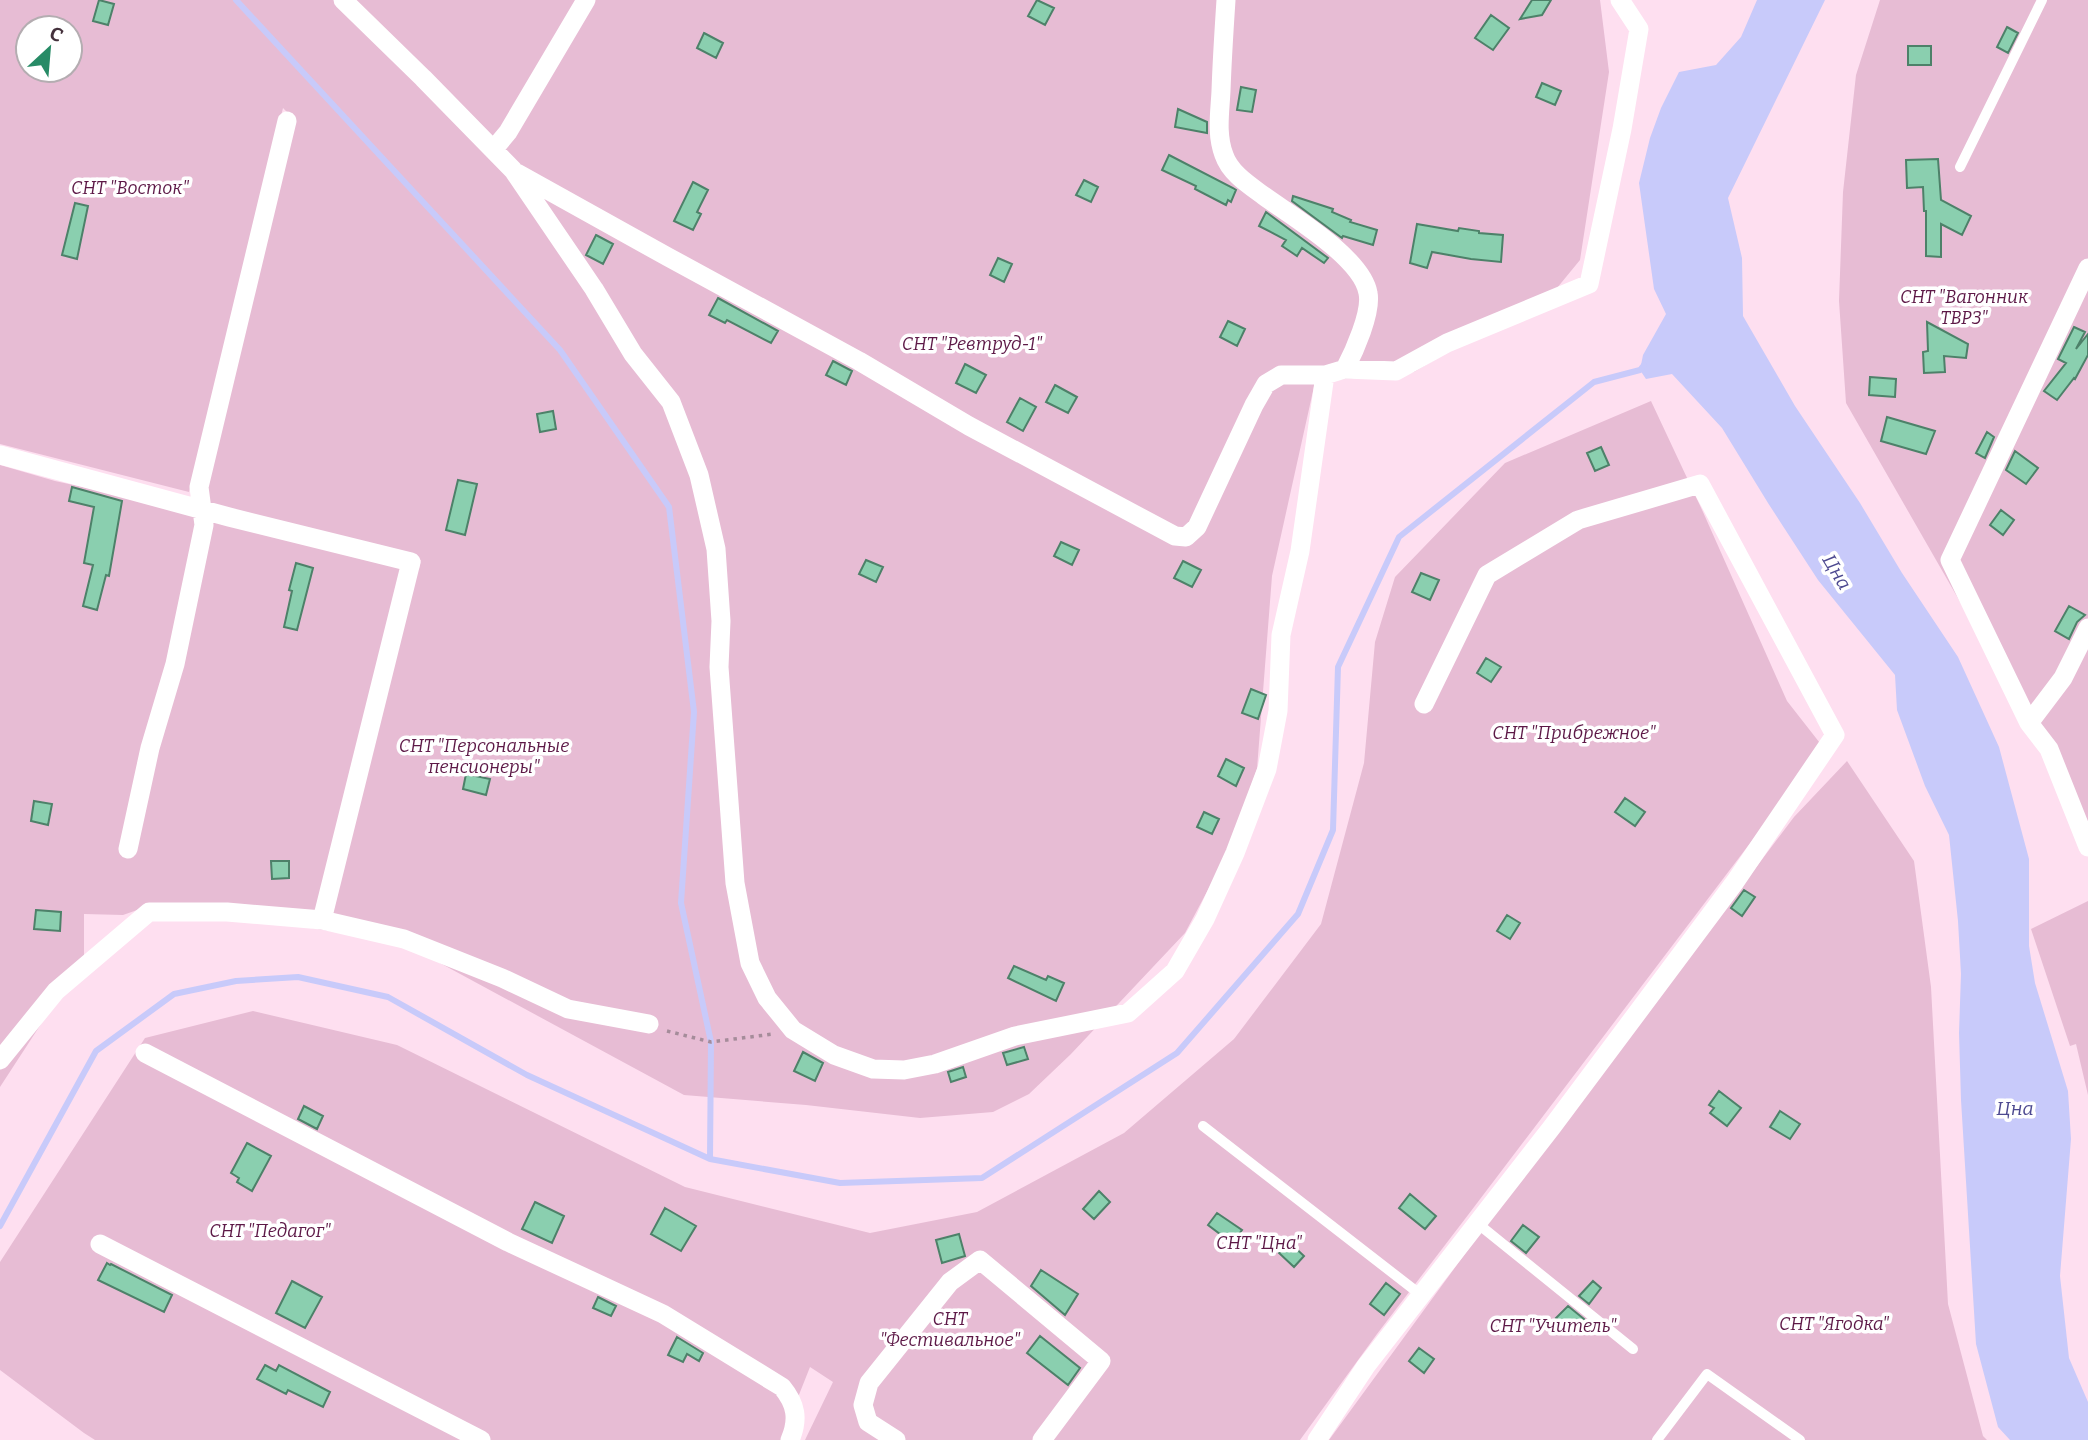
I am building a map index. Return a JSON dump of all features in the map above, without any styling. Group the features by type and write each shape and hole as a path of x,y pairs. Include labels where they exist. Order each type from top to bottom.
{"street":[{"path":"343,0 513,170 594,289 633,354 671,402 699,475 716,549 721,621 719,667 735,883 750,963 767,998 793,1030 834,1055 873,1069 904,1070 935,1064 1015,1036 1128,1013 1175,971 1205,919 1235,853 1268,769 1278,711 1281,635 1300,551 1325,375"},
{"path":"493,150 508,132 586,0"},
{"path":"1226,0 1219,135 1224,157 1241,179 1331,245 1352,264 1363,280 1369,301 1357,346 1345,369"},
{"path":"513,170 859,361 969,426 1175,536 1186,537 1196,527 1266,384 1281,375 1325,375 1345,369 1396,371 1447,344 1589,284 1622,129 1639,29 1620,0"},
{"path":"128,849 150,748 175,664 204,525 199,487 287,121"},
{"path":"2088,268 1950,560 2029,723 2049,750 2088,847"},
{"path":"0,455 229,517 411,562 322,920"},
{"path":"1317,1440 1366,1366 1552,1127 1727,892 1835,735 1700,484 1578,520 1487,575 1424,705"},
{"path":"2029,723 2063,678 2088,628"},
{"path":"0,1060 56,990 149,912 227,912 322,920 404,939 502,978 568,1009 649,1024"},
{"path":"145,1053 508,1242 675,1321 782,1387 792,1399 794,1408 794,1430 790,1440"},
{"path":"100,1244 481,1440"},
{"path":"896,1440 868,1422 863,1405 869,1383 950,1282 980,1260 1101,1361 1042,1440"}],"lane":[{"path":"1960,167 2042,0"},
{"path":"1203,1126 1420,1295"},
{"path":"1477,1223 1633,1349"},
{"path":"1657,1440 1707,1374 1800,1440"}],"path":[{"path":"649,1024 711,1042 793,1030"}],"green space":[{"name":"СНТ \"Ревтруд-1\"","path":"0,0 1600,0 1609,72 1580,260 1557,288 1414,372 1315,382 1272,576 1257,769 1227,854 1185,933 1071,1054 1029,1094 993,1112 920,1118 684,1095 427,956 429,947 157,903 123,915 84,914 84,958 0,1087 0,465 55,481 184,509 220,522 419,569 421,560 210,508 204,486 293,118 283,108 189,492 0,444"},
{"name":"СНТ \"Вагонник ТВРЗ\"","path":"1880,0 2088,0 2088,825 1846,403 1839,301 1843,192 1856,75"},
{"path":"1651,401 1787,701 1823,747 1377,1334 1300,1440 805,1440 833,1382 810,1367 781,1440 95,1440 0,1370 0,1262 145,1038 253,1011 397,1045 685,1187 870,1233 977,1212 1124,1133 1234,1039 1321,924 1364,763 1375,642 1395,577 1505,463"},
{"name":"СНТ \"Учитель\"","path":"1847,761 1914,861 1931,987 1948,1304 1983,1436 1987,1440 1329,1440 1478,1236 1794,817"},
{"path":"2088,901 2088,1095 2076,1044 2070,1046 2031,929"}],"water":[{"name":"Цна","path":"1757,0 1825,0 1728,198 1742,258 1743,316 1795,406 1958,657 1999,747 2029,859 2029,946 2035,983 2068,1091 2071,1139 2060,1276 2069,1358 2088,1402 2088,1440 2010,1440 1998,1427 1976,1344 1961,1100 1961,974 1949,835 1925,786 1897,710 1895,675 1818,580 1722,428 1672,374 1646,379 1640,370 1643,355 1666,314 1654,289 1639,183 1650,138 1679,72 1716,65 1741,37"}],"building":[{"path":"99,0 114,4 108,25 93,21"},
{"path":"1037,0 1054,8 1045,25 1028,16"},
{"path":"1532,0 1551,0 1542,15 1520,19"},
{"path":"1491,15 1509,28 1493,50 1475,38"},
{"path":"2007,27 2018,33 2008,53 1997,47"},
{"path":"704,33 723,43 716,58 697,48"},
{"path":"1908,46 1931,46 1931,65 1908,65"},
{"path":"1542,83 1561,91 1555,105 1536,97"},
{"path":"1241,87 1256,90 1252,112 1237,110"},
{"path":"1178,109 1207,122 1207,133 1175,127"},
{"path":"1169,155 1236,190 1231,202 1228,200 1226,205 1195,189 1196,186 1162,170"},
{"path":"1938,159 1941,200 1971,216 1962,235 1941,224 1941,257 1926,256 1923,187 1907,188 1906,160"},
{"path":"1084,180 1098,187 1091,202 1076,195"},
{"path":"693,182 708,190 697,212 701,214 693,230 674,221"},
{"path":"1293,196 1333,209 1332,212 1351,220 1350,222 1377,230 1373,245 1343,236 1342,238 1292,201"},
{"path":"75,203 88,206 77,259 62,255"},
{"path":"1266,212 1328,258 1324,263 1302,248 1297,256 1282,246 1286,240 1259,226"},
{"path":"1417,224 1503,235 1501,262 1432,252 1427,268 1410,263"},
{"path":"596,235 613,244 603,264 586,255"},
{"path":"998,258 1012,264 1004,282 990,275"},
{"path":"718,298 778,331 771,343 727,320 725,323 709,315"},
{"path":"1228,321 1245,329 1237,346 1220,337"},
{"path":"1927,322 1968,344 1966,358 1944,356 1945,372 1924,373 1923,352 1928,351"},
{"path":"2074,327 2085,332 2076,349 2088,334 2088,355 2075,379 2057,400 2044,391 2066,363 2058,359"},
{"path":"833,361 852,371 846,385 826,375"},
{"path":"965,364 986,375 976,393 956,383"},
{"path":"1870,377 1896,379 1895,397 1869,395"},
{"path":"1055,385 1077,397 1068,413 1046,402"},
{"path":"1020,398 1036,407 1023,431 1007,422"},
{"path":"553,411 556,429 540,432 537,414"},
{"path":"1887,417 1935,431 1926,454 1881,441"},
{"path":"1987,432 1994,437 1985,458 1976,453"},
{"path":"1601,447 1609,465 1595,471 1587,453"},
{"path":"2015,451 2038,468 2026,484 2006,470"},
{"path":"458,480 477,484 465,535 446,530"},
{"path":"72,487 122,501 109,576 106,575 97,610 83,606 93,565 84,563 94,507 69,501"},
{"path":"2001,510 2014,520 2003,535 1990,525"},
{"path":"1061,542 1079,550 1072,565 1054,556"},
{"path":"866,560 883,567 876,582 859,574"},
{"path":"1183,561 1201,570 1192,587 1174,578"},
{"path":"296,563 313,568 297,630 284,627"},
{"path":"1421,573 1439,580 1430,600 1412,592"},
{"path":"2069,606 2085,615 2077,622 2069,639 2055,631"},
{"path":"1486,658 1501,667 1491,682 1477,673"},
{"path":"1251,689 1266,695 1258,719 1242,713"},
{"path":"1226,759 1244,768 1236,786 1218,776"},
{"path":"466,774 490,779 486,795 463,789"},
{"path":"1625,798 1645,812 1635,826 1615,812"},
{"path":"34,801 52,804 48,825 31,821"},
{"path":"1204,812 1219,819 1212,834 1197,827"},
{"path":"271,861 289,861 289,878 272,879"},
{"path":"1744,890 1755,897 1742,916 1731,908"},
{"path":"36,910 61,912 60,931 34,929"},
{"path":"1507,915 1520,923 1510,939 1497,931"},
{"path":"1014,966 1046,980 1048,976 1064,983 1056,1001 1008,978"},
{"path":"1024,1047 1028,1059 1007,1065 1003,1053"},
{"path":"803,1052 823,1063 815,1081 794,1071"},
{"path":"963,1067 966,1077 951,1082 948,1072"},
{"path":"1719,1091 1741,1108 1727,1126 1710,1113 1714,1108 1709,1105"},
{"path":"304,1106 323,1116 317,1129 298,1119"},
{"path":"1780,1111 1800,1124 1790,1139 1770,1127"},
{"path":"247,1143 271,1156 252,1191 237,1182 239,1178 231,1173"},
{"path":"1099,1191 1110,1202 1094,1219 1083,1209"},
{"path":"1410,1194 1436,1216 1425,1229 1399,1208"},
{"path":"535,1202 564,1216 552,1243 522,1229"},
{"path":"665,1208 696,1226 681,1251 651,1234"},
{"path":"1217,1213 1242,1230 1232,1243 1208,1225"},
{"path":"1523,1225 1539,1237 1526,1253 1511,1241"},
{"path":"959,1234 965,1256 942,1263 936,1240"},
{"path":"1289,1242 1304,1256 1294,1267 1279,1253"},
{"path":"107,1263 172,1295 164,1312 98,1280"},
{"path":"1041,1270 1078,1294 1065,1315 1031,1286"},
{"path":"292,1281 322,1297 305,1328 276,1313"},
{"path":"1593,1281 1601,1288 1589,1304 1579,1296"},
{"path":"1386,1283 1400,1294 1384,1315 1370,1304"},
{"path":"598,1297 616,1306 611,1316 593,1308"},
{"path":"1568,1306 1584,1319 1570,1332 1556,1318"},
{"path":"1040,1336 1080,1368 1068,1385 1027,1353"},
{"path":"677,1337 703,1353 699,1361 687,1354 683,1362 668,1355"},
{"path":"1419,1348 1434,1359 1424,1373 1409,1361"},
{"path":"265,1365 276,1371 279,1365 330,1392 323,1407 288,1390 286,1394 257,1379"}],"waterway":[{"path":"236,0 560,350 669,507 694,712 681,903 711,1042 710,1159"},
{"path":"0,1226 96,1051 174,994 236,981 298,977 388,997 527,1075 710,1159 840,1183 982,1178 1177,1053 1298,914 1333,830 1338,667 1399,537 1594,382 1640,370 1644,365"}],"park label":[{"name":"СНТ \"Восток\"","path":"130,188"},
{"name":"СНТ \"Прибрежное\"","path":"1574,733"},
{"name":"СНТ \"Персональные пенсионеры\"","path":"484,756"},
{"name":"СНТ \"Педагог\"","path":"270,1231"},
{"name":"СНТ \"Цна\"","path":"1259,1243"},
{"name":"СНТ \"Ягодка\"","path":"1834,1324"},
{"name":"СНТ \"Фестивальное\"","path":"950,1329"}]}
